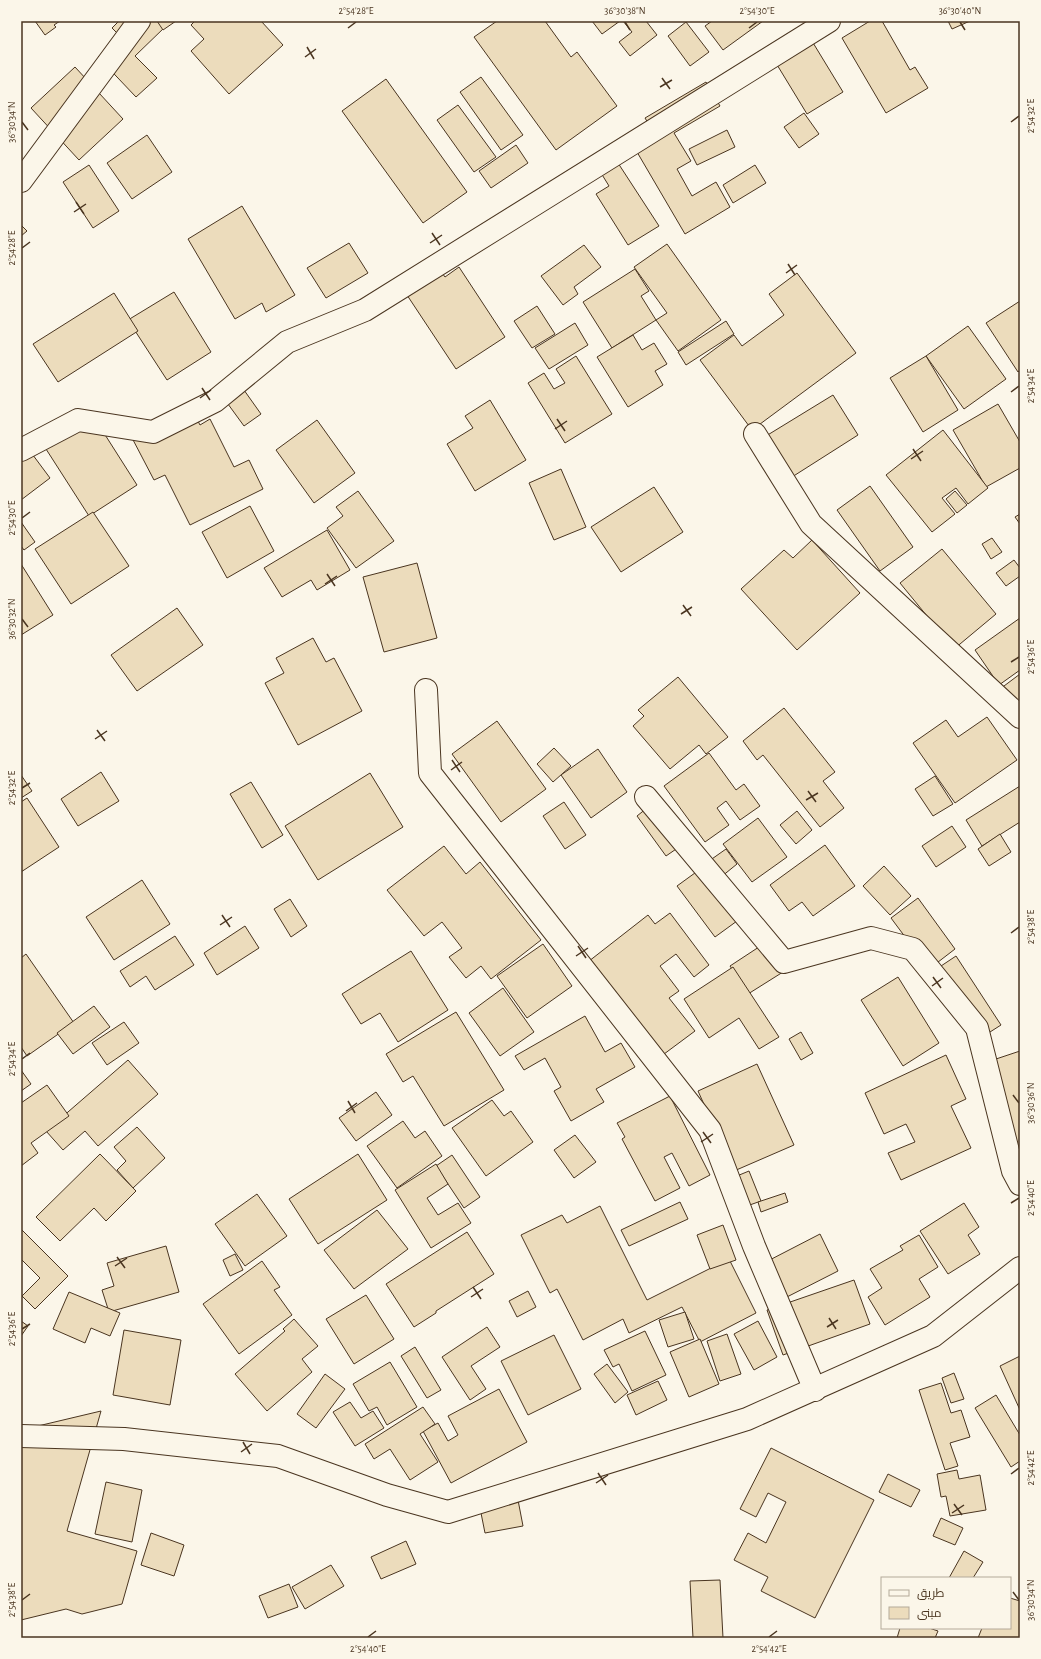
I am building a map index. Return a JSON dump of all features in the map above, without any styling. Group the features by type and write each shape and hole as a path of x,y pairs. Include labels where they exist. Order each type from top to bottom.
{"street":[{"path":"21,181 139,21"},
{"path":"21,450 78,420 153,432 215,401 287,342 365,310 829,21"},
{"path":"755,434 810,524 1020,717"},
{"path":"426,690 430,773 710,1130 754,1246 815,1390"},
{"path":"646,797 784,962 871,938 912,949 977,1028 1013,1171 1020,1184"},
{"path":"21,1436 124,1439 278,1456 387,1495 448,1512 747,1419 815,1390 933,1336 1020,1268"}],"building":[{"path":"35,21 60,21 54,25 56,27 45,35"},
{"path":"119,21 159,21 165,27 135,56 157,78 136,97 98,57 120,36 112,28"},
{"path":"157,21 176,21 163,30"},
{"path":"195,21 261,21 283,45 229,94 191,51 204,39 191,25"},
{"path":"497,21 545,21 571,57 577,52 617,106 556,150 474,37"},
{"path":"592,21 620,21 602,34"},
{"path":"623,21 646,21 657,35 630,56 619,42 632,32"},
{"path":"712,21 763,21 723,50 705,26"},
{"path":"870,21 882,21 910,70 915,67 928,88 886,113 842,38"},
{"path":"948,21 970,21 952,29"},
{"path":"686,22 709,52 690,66 668,36"},
{"path":"804,28 843,92 807,114 768,50"},
{"path":"75,67 123,119 79,160 31,108"},
{"path":"481,77 523,135 501,150 460,92"},
{"path":"386,79 467,192 423,223 342,111"},
{"path":"706,82 720,106 674,133 691,161 677,169 692,196 716,182 730,207 685,234 637,152 658,139 645,118"},
{"path":"458,105 496,157 474,172 437,120"},
{"path":"804,113 819,134 799,148 784,127"},
{"path":"727,130 735,147 697,165 689,149"},
{"path":"147,135 172,172 132,199 107,163"},
{"path":"516,145 528,163 491,188 479,171"},
{"path":"618,163 659,226 628,245 596,194 609,186 601,173"},
{"path":"89,165 119,211 93,228 63,182"},
{"path":"755,165 766,183 733,203 723,185"},
{"path":"242,206 295,295 266,312 262,303 235,319 188,239"},
{"path":"21,225 27,231 21,236"},
{"path":"349,243 368,273 326,298 307,268"},
{"path":"667,244 721,320 678,351 656,320 667,313 634,267"},
{"path":"584,245 601,267 574,287 578,294 563,305 541,276"},
{"path":"437,266 445,277 459,267 505,337 456,369 403,289"},
{"path":"635,269 649,291 641,296 656,320 612,348 583,302"},
{"path":"797,273 856,353 752,430 700,360 734,335 742,346 784,315 769,294"},
{"path":"174,292 211,352 167,380 128,320"},
{"path":"114,293 138,331 58,382 33,344"},
{"path":"1020,301 1020,370 1018,372 986,323"},
{"path":"537,306 555,334 532,348 514,321"},
{"path":"726,321 734,334 686,365 678,352"},
{"path":"575,323 588,345 549,369 535,348"},
{"path":"968,326 1006,379 964,409 926,356"},
{"path":"633,335 642,350 654,343 667,364 655,371 663,385 628,407 597,357"},
{"path":"576,356 612,414 565,443 528,383 544,373 554,389 565,383 556,369"},
{"path":"926,356 958,410 923,432 890,378"},
{"path":"234,376 261,414 244,426 217,389"},
{"path":"833,395 858,435 792,477 766,436"},
{"path":"490,400 526,460 475,491 447,444 473,428 465,416"},
{"path":"998,404 1020,442 1020,468 986,487 953,430"},
{"path":"190,406 200,425 210,419 234,467 249,460 263,489 190,525 165,475 154,480 131,436"},
{"path":"95,419 137,485 89,516 37,435"},
{"path":"317,420 355,473 314,503 276,450"},
{"path":"943,430 988,488 968,504 956,488 942,498 955,514 932,532 886,475"},
{"path":"21,439 50,478 21,500"},
{"path":"561,469 586,527 554,540 529,483"},
{"path":"870,486 913,547 880,571 837,510"},
{"path":"654,487 683,532 621,572 591,527"},
{"path":"358,491 394,541 356,568 327,528 343,516 336,507"},
{"path":"955,491 967,505 957,513 946,499"},
{"path":"250,506 274,551 227,578 202,532"},
{"path":"93,512 129,566 71,604 35,549"},
{"path":"1020,514 1020,524 1015,517"},
{"path":"21,522 35,542 24,550 21,546"},
{"path":"327,530 350,570 317,590 311,580 282,597 264,568"},
{"path":"992,538 1002,552 991,559 982,544"},
{"path":"812,540 860,593 797,650 741,589 784,550 793,558"},
{"path":"942,549 996,614 954,649 900,583"},
{"path":"1014,560 1020,568 1020,576 1006,586 996,573"},
{"path":"417,563 437,638 384,652 363,577"},
{"path":"21,564 53,615 21,635"},
{"path":"177,608 203,645 137,691 111,655"},
{"path":"1020,618 1020,670 999,685 975,650"},
{"path":"313,638 326,662 334,658 362,711 298,745 265,683 284,673 276,658"},
{"path":"1020,674 1020,717 1000,689"},
{"path":"678,677 728,737 706,754 699,745 670,769 633,726 644,716 638,710"},
{"path":"784,708 835,772 823,781 844,808 820,827 763,755 757,760 743,741"},
{"path":"987,717 1017,760 955,803 913,743 946,720 958,737"},
{"path":"497,721 546,789 501,822 452,754"},
{"path":"554,748 571,766 553,782 537,764"},
{"path":"598,749 627,792 591,818 561,775"},
{"path":"709,753 736,790 744,784 760,806 740,820 726,801 717,808 729,825 705,842 664,786"},
{"path":"101,772 119,801 78,826 61,799"},
{"path":"370,773 403,827 318,880 285,826"},
{"path":"21,775 32,791 21,798"},
{"path":"935,776 953,804 933,816 915,789"},
{"path":"251,782 283,835 262,848 230,794"},
{"path":"1020,786 1020,822 982,846 966,820"},
{"path":"27,798 59,847 21,872 21,802"},
{"path":"564,802 586,835 565,849 543,816"},
{"path":"652,804 682,845 666,856 637,816"},
{"path":"797,811 812,830 796,844 780,825"},
{"path":"758,818 787,857 752,882 723,844"},
{"path":"952,826 966,847 936,867 922,846"},
{"path":"1000,834 1011,852 989,866 978,849"},
{"path":"825,845 855,886 813,916 802,902 789,911 770,885"},
{"path":"444,846 466,874 480,862 541,940 491,979 481,966 466,978 449,957 462,948 442,922 424,936 387,890"},
{"path":"726,849 737,864 721,877 709,861"},
{"path":"884,866 911,896 890,915 863,886"},
{"path":"699,870 737,921 715,937 677,886"},
{"path":"142,880 170,924 114,960 86,917"},
{"path":"918,898 955,949 929,969 891,918"},
{"path":"290,899 307,926 291,937 274,909"},
{"path":"670,913 709,965 694,977 676,954 660,966 679,991 669,998 695,1031 656,1060 584,965 648,915 655,924"},
{"path":"245,926 259,948 217,975 204,953"},
{"path":"175,936 194,965 155,990 146,976 130,987 120,971"},
{"path":"765,943 783,972 748,994 730,966"},
{"path":"543,944 572,986 527,1018 497,976"},
{"path":"411,951 448,1010 398,1042 380,1013 361,1024 342,994"},
{"path":"26,954 74,1023 27,1056 21,1047 21,958"},
{"path":"956,956 1001,1025 979,1039 935,970"},
{"path":"733,967 779,1037 759,1049 739,1018 709,1038 684,999"},
{"path":"898,977 939,1043 903,1066 861,1000"},
{"path":"503,988 534,1032 500,1056 469,1013"},
{"path":"94,1006 110,1027 73,1054 57,1033"},
{"path":"456,1012 504,1090 444,1126 413,1076 403,1082 386,1054"},
{"path":"585,1016 605,1052 621,1043 635,1067 596,1089 604,1102 571,1121 554,1091 561,1087 545,1058 524,1070 515,1056"},
{"path":"124,1022 139,1043 107,1065 92,1043"},
{"path":"801,1032 813,1053 801,1060 789,1039"},
{"path":"1020,1051 1020,1172 984,1063"},
{"path":"946,1055 966,1099 951,1106 971,1148 901,1180 888,1153 915,1142 906,1124 884,1134 865,1093"},
{"path":"128,1060 158,1094 98,1146 85,1131 63,1150 46,1131"},
{"path":"757,1064 794,1145 734,1171 698,1091"},
{"path":"21,1070 31,1084 21,1091"},
{"path":"47,1085 69,1116 31,1143 38,1153 21,1166 21,1103"},
{"path":"376,1092 392,1115 356,1141 339,1118"},
{"path":"670,1096 710,1175 689,1186 672,1153 664,1157 680,1188 655,1201 622,1139 625,1137 617,1123"},
{"path":"492,1100 504,1116 511,1111 533,1142 486,1176 452,1128"},
{"path":"403,1121 415,1138 425,1131 442,1156 397,1188 367,1146"},
{"path":"137,1127 165,1158 133,1188 117,1170 126,1161 114,1147"},
{"path":"575,1135 596,1162 574,1178 554,1150"},
{"path":"100,1154 136,1191 106,1221 94,1208 60,1241 36,1217"},
{"path":"358,1154 387,1200 318,1244 289,1199"},
{"path":"452,1155 480,1197 464,1208 436,1166"},
{"path":"436,1164 448,1184 427,1198 438,1215 458,1203 471,1223 431,1248 395,1190"},
{"path":"749,1171 761,1201 744,1207 732,1178"},
{"path":"785,1193 788,1202 761,1212 758,1202"},
{"path":"257,1194 287,1236 245,1266 215,1224"},
{"path":"680,1202 688,1219 629,1246 621,1230"},
{"path":"964,1203 979,1227 968,1235 980,1254 948,1274 920,1231"},
{"path":"600,1206 647,1300 729,1259 756,1313 700,1342 682,1307 629,1333 623,1319 583,1340 557,1289 550,1293 521,1235 562,1215 567,1223"},
{"path":"377,1210 408,1249 354,1289 324,1250"},
{"path":"723,1225 736,1260 710,1269 697,1235"},
{"path":"21,1229 68,1276 35,1309 22,1296 40,1278 21,1259"},
{"path":"467,1232 494,1274 414,1327 386,1284"},
{"path":"820,1234 838,1271 779,1301 760,1265"},
{"path":"919,1235 938,1267 919,1279 930,1297 885,1325 868,1297 882,1288 870,1269 903,1250 900,1246"},
{"path":"166,1246 179,1292 109,1312 102,1290 114,1286 107,1263"},
{"path":"235,1254 243,1270 230,1276 223,1260"},
{"path":"262,1261 280,1287 274,1290 292,1315 239,1354 203,1304"},
{"path":"854,1280 870,1324 783,1355 767,1310"},
{"path":"528,1291 536,1307 517,1317 509,1301"},
{"path":"69,1292 120,1313 110,1336 91,1328 85,1343 53,1329"},
{"path":"366,1295 394,1339 354,1364 326,1319"},
{"path":"685,1312 694,1339 668,1347 659,1320"},
{"path":"294,1319 318,1346 302,1359 312,1372 267,1411 235,1374 285,1331 283,1329"},
{"path":"21,1321 28,1326 21,1336"},
{"path":"758,1321 777,1357 754,1370 734,1334"},
{"path":"487,1327 500,1347 471,1366 486,1389 470,1400 442,1357"},
{"path":"124,1330 181,1340 170,1405 113,1395"},
{"path":"645,1331 666,1375 632,1391 619,1364 613,1367 604,1350"},
{"path":"727,1334 741,1374 720,1381 707,1341"},
{"path":"554,1335 581,1389 528,1415 501,1361"},
{"path":"700,1339 719,1384 689,1397 670,1352"},
{"path":"415,1347 441,1390 427,1398 401,1356"},
{"path":"1020,1356 1020,1410 1000,1366"},
{"path":"390,1362 417,1407 387,1425 377,1407 369,1411 353,1384"},
{"path":"607,1364 628,1392 615,1403 594,1374"},
{"path":"954,1373 964,1399 951,1403 942,1378"},
{"path":"325,1374 345,1389 316,1428 297,1414"},
{"path":"658,1381 667,1400 636,1415 627,1395"},
{"path":"941,1383 951,1413 961,1410 970,1437 950,1443 958,1466 945,1470 919,1390"},
{"path":"499,1389 527,1442 451,1483 423,1431 438,1423 448,1441 458,1435 448,1416"},
{"path":"996,1395 1020,1435 1020,1461 1011,1467 975,1408"},
{"path":"350,1402 361,1418 373,1411 384,1428 355,1446 333,1412"},
{"path":"423,1407 435,1424 420,1434 438,1462 410,1480 390,1449 374,1459 365,1444"},
{"path":"101,1411 67,1531 137,1551 122,1604 82,1614 66,1609 21,1620 21,1430"},
{"path":"771,1448 874,1500 815,1618 761,1591 768,1577 734,1560 748,1533 766,1543 786,1502 768,1493 756,1517 740,1509"},
{"path":"957,1470 959,1479 980,1475 986,1510 950,1516 946,1496 941,1497 937,1474"},
{"path":"888,1474 920,1490 911,1507 879,1492"},
{"path":"106,1482 142,1490 132,1542 95,1534"},
{"path":"518,1500 523,1526 485,1533 480,1508"},
{"path":"941,1518 963,1528 955,1545 933,1536"},
{"path":"151,1533 184,1545 174,1576 141,1565"},
{"path":"406,1541 416,1564 381,1579 371,1557"},
{"path":"964,1551 983,1562 974,1577 950,1577"},
{"path":"331,1565 344,1586 305,1609 292,1587"},
{"path":"720,1580 723,1638 693,1638 690,1581"},
{"path":"289,1584 298,1607 268,1618 259,1596"},
{"path":"1011,1598 1020,1601 1020,1638 978,1638 982,1629 1011,1629"},
{"path":"900,1629 932,1629 938,1631 935,1638 897,1638"}]}
